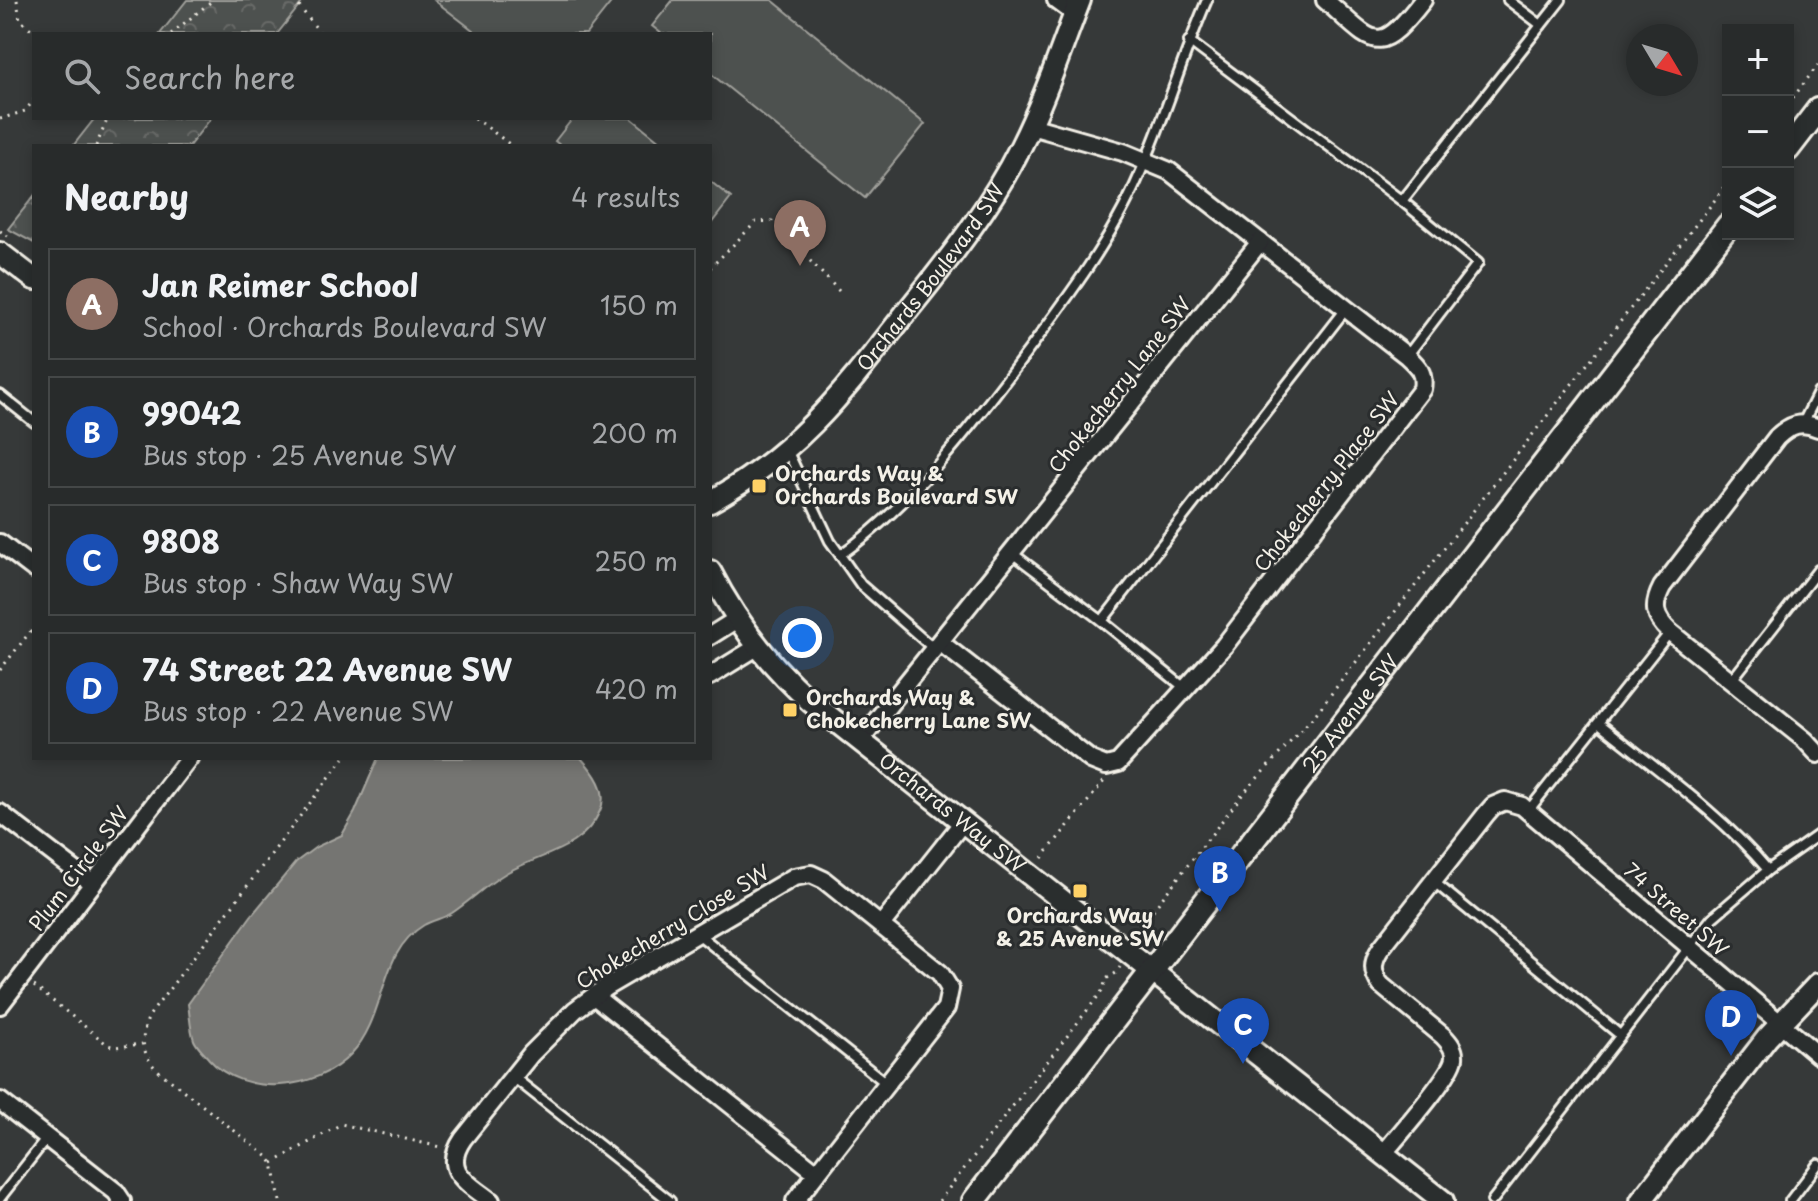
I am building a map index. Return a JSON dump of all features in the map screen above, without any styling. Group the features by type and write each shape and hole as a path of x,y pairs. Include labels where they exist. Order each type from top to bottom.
{"main road":[{"path":"1794,141 1818,110"},
{"name":"25 Avenue SW","path":"974,1201 1722,234"}],"street":[{"path":"1056,0 1077,7"},
{"path":"1325,0 1366,36 1383,40 1397,33 1423,0"},
{"name":"Orchards Boulevard SW","path":"712,501 745,481 809,430 842,394 946,262 993,195 1031,126 1077,7"},
{"name":"Chokecherry Place SW","path":"1031,126 1145,160 1179,179 1407,356 1422,374 1419,397 1270,588 1186,689 1118,763"},
{"name":"Chokecherry Lane SW","path":"860,741 1260,242"},
{"path":"0,253 32,277"},
{"path":"1810,426 1791,426 1777,437 1662,587 1655,610 1670,632 1805,740 1818,754"},
{"path":"0,543 32,567"},
{"name":"Orchards Way SW","path":"712,575 757,647 794,687 1443,1201"},
{"path":"712,635 737,619"},
{"path":"938,646 1091,760 1106,766 1118,763"},
{"path":"712,675 757,647"},
{"name":"Plum Circle SW","path":"0,1005 187,760"},
{"name":"74 Street SW","path":"1433,881 1493,806 1505,801 1516,803 1818,1055"},
{"path":"0,815 93,884"},
{"path":"881,925 963,822"},
{"name":"Chokecherry Close SW","path":"456,1151 512,1076 559,1024 594,996 794,877 811,874 824,880 940,973 950,989 946,1008 795,1201"},
{"path":"1383,1154 1445,1076 1454,1060 1450,1043 1381,985 1374,971 1377,954 1433,881"},
{"path":"1641,1201 1779,1024 1818,984"},
{"path":"594,996 817,1173"},
{"path":"0,1101 116,1192 122,1201"},
{"path":"456,1151 457,1172 491,1201"}],"lane":[{"path":"840,555 883,522 972,425 1080,279 1132,190 1207,0"},
{"path":"1508,0 1541,25"},
{"path":"1402,201 1561,0"},
{"path":"1189,41 1402,201 1478,263 1407,356"},
{"path":"1102,621 1346,308"},
{"path":"1810,426 1818,393"},
{"path":"0,395 32,420"},
{"path":"787,450 830,541 861,585 938,646"},
{"path":"1012,553 1186,689"},
{"path":"1731,681 1818,570"},
{"path":"1809,581 1818,588"},
{"path":"1528,812 1670,632"},
{"path":"1599,723 1719,820 1745,843 1768,870"},
{"path":"1492,1201 1712,918 1768,870 1818,835"},
{"path":"1433,881 1620,1035"},
{"path":"698,934 887,1084"},
{"path":"512,1076 670,1201"},
{"path":"0,1198 47,1138"},
{"path":"1790,1201 1818,1164"}],"path":[{"path":"17,0 20,20 35,32"},
{"path":"173,32 210,0"},
{"path":"295,0 319,32"},
{"path":"1794,96 1818,65"},
{"path":"0,118 25,111 32,102"},
{"path":"97,144 107,120"},
{"path":"478,120 509,144"},
{"path":"1141,931 1141,921 1150,914 1242,795 1314,716 1722,191"},
{"path":"712,266 756,222 772,221 839,291"},
{"path":"0,670 32,630"},
{"path":"280,1201 273,1163 156,1069 144,1053 142,1044 149,1016 342,760"},
{"path":"1042,858 1118,763"},
{"path":"939,1201 1103,990 1106,979 1116,973"},
{"path":"22,976 108,1045 142,1044"},
{"path":"273,1163 341,1124 456,1151"}],"green space":[{"path":"187,0 304,0 279,32 162,32"},
{"path":"434,0 613,0 588,32 475,32"},
{"path":"673,0 772,0 925,124 865,198 712,75 712,32 660,32 652,26"},
{"path":"93,120 209,120 191,144 75,144"},
{"path":"571,120 634,120 664,144 559,144 555,141"},
{"path":"712,183 731,198 712,222"},
{"path":"32,199 32,242 8,229"}],"shaded area":[{"path":"377,760 583,760 599,782 603,796 600,811 592,824 571,843 506,873 452,913 424,925 409,937 390,968 363,1039 337,1066 319,1076 280,1085 241,1080 223,1072 194,1040 188,1004 251,916 296,862 316,847 342,835"}],"place":[{"name":"Jan Reimer School","path":"800,266"},
{"name":"Orchards Way & Orchards Boulevard SW","path":"759,486"},
{"name":"Orchards Way & Chokecherry Lane SW","path":"790,710"},
{"name":"Orchards Way & 25 Avenue SW","path":"1080,891"},
{"name":"99042","path":"1220,912"},
{"name":"74 Street 22 Avenue SW","path":"1731,1056"},
{"name":"9808","path":"1243,1064"}]}
